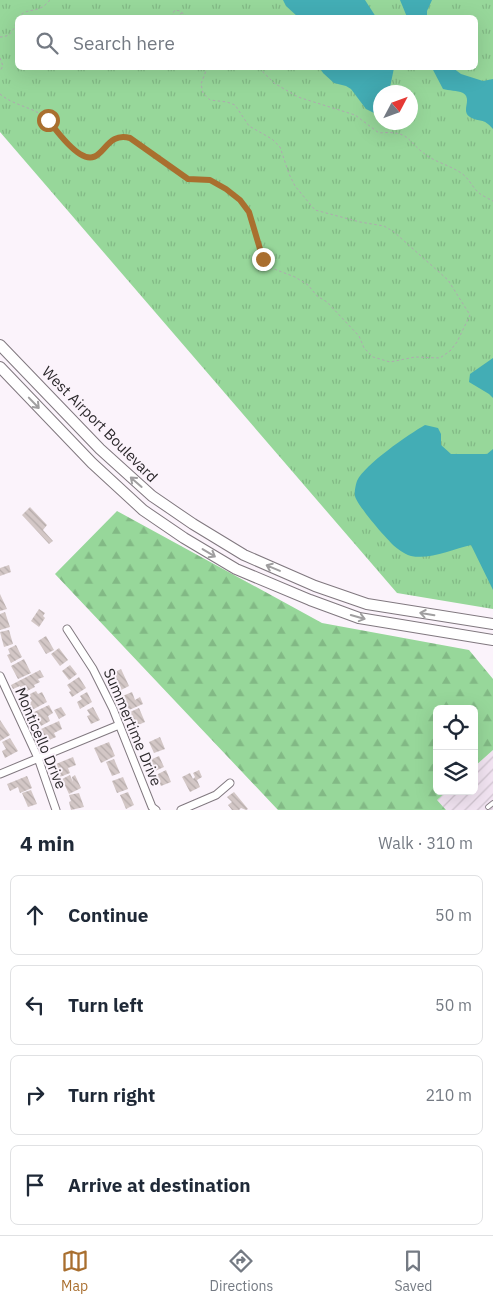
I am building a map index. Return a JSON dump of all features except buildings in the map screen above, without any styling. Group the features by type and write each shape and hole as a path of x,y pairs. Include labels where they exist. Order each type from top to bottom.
{"main road":[{"name":"West Airport Boulevard","path":"0,345 122,469 152,496 192,524 244,555 316,586 367,604 493,624"},
{"path":"9,377 20,366"},
{"name":"West Airport Boulevard","path":"0,367 113,484 144,510 184,538 236,569 359,618 493,640"},
{"path":"184,538 192,524"},
{"path":"310,600 316,586"},
{"path":"445,633 449,618"}],"street":[{"name":"Summertime Drive","path":"67,630 93,668 119,725 152,807 156,810"},
{"name":"Monticello Drive","path":"0,676 38,758 56,810"},
{"path":"0,774 119,725"},
{"path":"181,810 216,795 230,783"}],"lane":[{"path":"488,807 493,803"}],"path":[{"path":"20,15 27,10 42,8 50,0"},
{"path":"182,12 186,15"},
{"path":"0,37 8,36 15,28"},
{"path":"0,58 4,66 0,71"},
{"path":"0,94 37,112 48,120 71,147 82,156 90,158 96,156 113,138 123,136 130,138 188,179 210,180 226,189 240,200 249,212 263,259 269,267 295,277 327,302 359,336 364,348 373,358 390,362 414,357 440,358 450,352 458,342 470,315 448,280 394,232 384,226 315,210 295,186 280,147 249,126 234,105 227,102 210,100 203,93 201,84 206,70"},
{"path":"261,70 274,83 298,97 355,115 378,133 389,132 410,139 429,157 461,173 479,193 493,201"}],"shaded area":[{"path":"493,750 493,810 446,810 437,800 443,795 478,795 478,763"}],"green space":[{"path":"0,0 493,0 493,609 397,593 0,132"},
{"path":"117,511 322,623 469,650 493,679 493,750 478,763 478,705 433,705 433,795 443,795 437,800 446,810 278,810 55,574"}],"water":[{"path":"283,0 365,0 375,15 296,15 286,6"},
{"path":"400,0 432,0 427,15 406,15"},
{"path":"321,70 394,70 390,85 373,85 373,112 366,109 351,89 334,83"},
{"path":"433,70 456,70 461,74 483,81 493,79 493,129 487,123 473,119 467,114 467,98 463,93 443,89"},
{"path":"493,358 493,398 469,382 470,374"},
{"path":"425,425 438,428 441,434 441,445 451,454 487,454 493,449 493,590 471,545 426,557 408,555 394,546 381,532 361,507 355,496 357,481 361,474 398,442"}],"route":[{"path":"48,120 71,147 82,156 90,158 96,156 103,151 113,138 123,136 130,138 188,179 210,180 226,189 240,200 249,212 263,259"}]}
